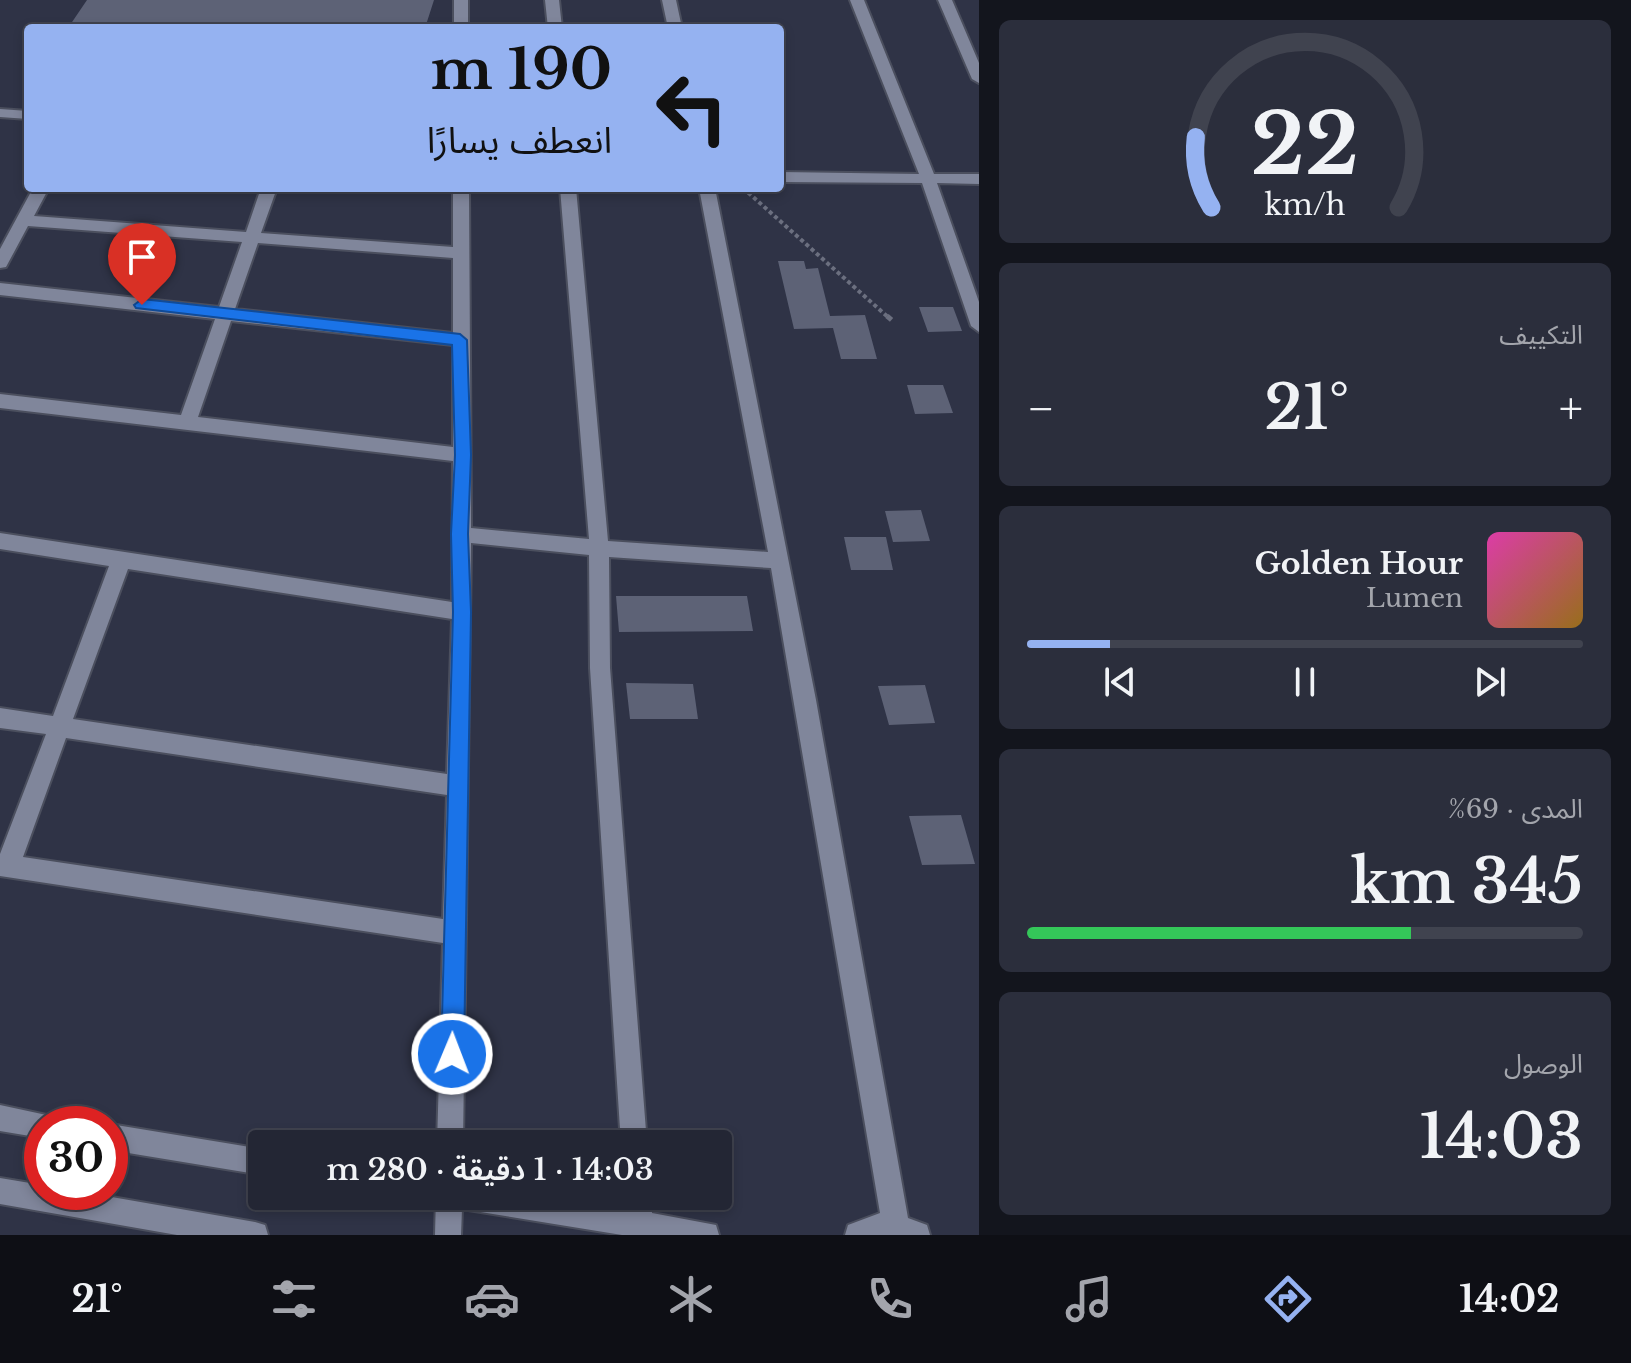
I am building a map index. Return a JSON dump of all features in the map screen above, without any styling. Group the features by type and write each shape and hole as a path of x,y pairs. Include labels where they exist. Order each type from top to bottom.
{"street":[{"path":"461,0 461,24"},
{"path":"552,0 555,24"},
{"path":"669,0 674,24"},
{"path":"857,0 928,178 979,326"},
{"path":"945,0 979,79"},
{"path":"0,113 24,115"},
{"path":"784,177 979,179"},
{"path":"0,263 39,192"},
{"path":"187,423 268,192"},
{"path":"450,1130 462,612 461,192"},
{"path":"568,192 599,548 600,668 633,1130"},
{"path":"708,192 906,1231 879,1226 858,1235"},
{"path":"23,220 461,253"},
{"path":"0,289 460,340"},
{"path":"0,401 463,455"},
{"path":"460,534 779,561"},
{"path":"0,541 462,612"},
{"path":"121,560 4,866 455,933"},
{"path":"0,718 456,786"},
{"path":"0,1118 24,1122"},
{"path":"128,1140 248,1160"},
{"path":"0,1191 255,1235"},
{"path":"448,1235 449,1210"},
{"path":"536,1210 640,1230 706,1235"},
{"path":"639,1210 640,1230"}],"path":[{"path":"748,192 894,322"}],"building":[{"path":"87,0 434,0 426,24 71,24"},
{"path":"778,261 804,261 806,269 818,268 830,316 865,315 877,359 841,359 833,328 794,329"},
{"path":"919,307 953,307 962,331 928,332"},
{"path":"907,385 943,385 953,413 915,414"},
{"path":"921,510 930,541 893,542 885,511"},
{"path":"844,537 886,537 893,570 851,570"},
{"path":"616,596 747,596 753,631 619,632"},
{"path":"626,683 693,684 698,719 630,719"},
{"path":"925,685 935,723 889,725 878,686"},
{"path":"961,815 975,864 922,865 909,816"}],"route":[{"path":"142,305 460,340 462,612 452,1054"}]}
